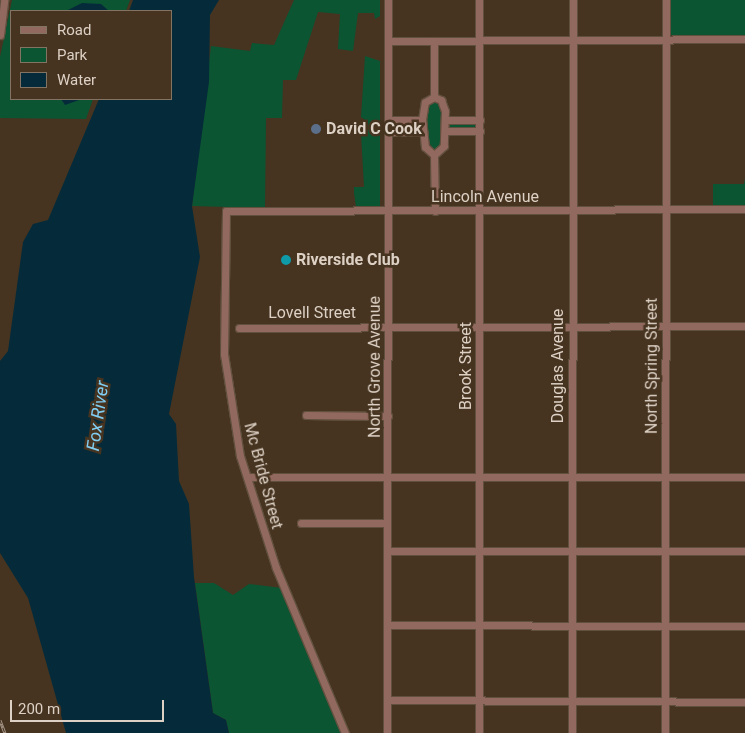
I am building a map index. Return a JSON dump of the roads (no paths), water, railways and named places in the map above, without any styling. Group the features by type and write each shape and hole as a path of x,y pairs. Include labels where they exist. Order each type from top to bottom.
{"street":[{"path":"0,35 4,0"},
{"name":"North Grove Avenue","path":"387,733 388,0"},
{"name":"Brook Street","path":"479,0 479,733"},
{"name":"Douglas Avenue","path":"572,0 572,733"},
{"name":"North Spring Street","path":"665,733 666,0"},
{"path":"388,41 745,39"},
{"path":"434,41 434,97"},
{"path":"434,97 443,103 445,120 443,149 434,155"},
{"path":"434,97 425,102 422,120 422,132 427,151 434,155"},
{"path":"388,120 422,120"},
{"path":"445,120 480,120"},
{"path":"445,131 480,131"},
{"path":"388,132 422,132"},
{"path":"434,155 435,211"},
{"name":"Lincoln Avenue","path":"226,211 745,209"},
{"name":"Mc Bride Street","path":"226,211 224,354 247,477 276,568 344,733"},
{"name":"Lovell Street","path":"239,328 745,326"},
{"path":"306,415 388,416"},
{"path":"247,477 745,476"},
{"path":"301,523 387,523"},
{"path":"387,551 745,552"},
{"path":"387,625 745,626"},
{"path":"387,700 745,702"}],"water":[{"name":"Fox River","path":"133,0 219,0 210,15 209,82 192,206 200,257 169,414 176,424 179,481 189,504 194,577 213,713 226,720 229,733 66,733 28,598 0,553 0,361 8,351 23,242 33,224 48,220 99,100 172,100 172,10 129,10"},
{"path":"82,3 101,4 108,10 68,10"},
{"path":"62,100 79,100 65,105"}],"railway":[{"path":"0,720 5,733"}],"place":[{"name":"David C Cook","path":"316,129"},
{"name":"Riverside Club","path":"286,260"}]}
